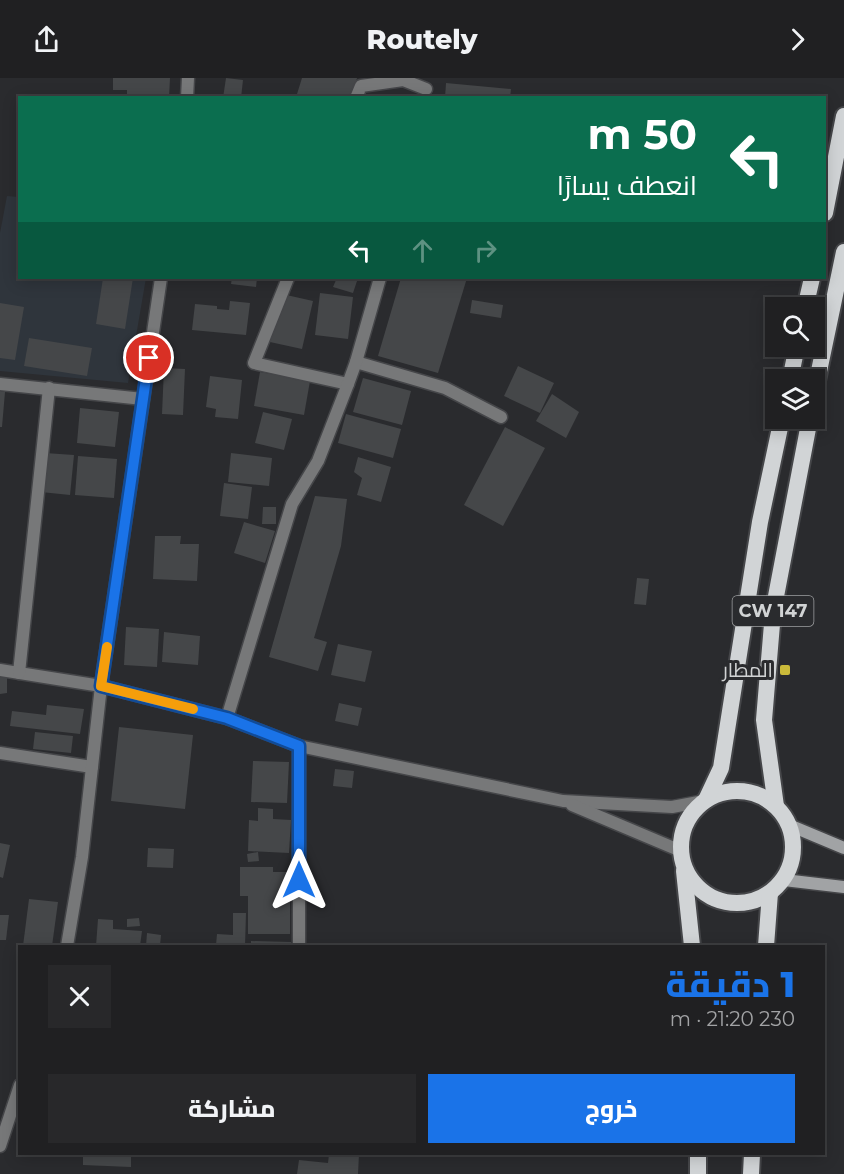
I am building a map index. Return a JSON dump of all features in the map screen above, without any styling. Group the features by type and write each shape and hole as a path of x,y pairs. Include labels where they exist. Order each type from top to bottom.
{"highway":[{"path":"826,208 844,116"},
{"path":"819,369 844,252"},
{"path":"808,297 812,279"},
{"name":"CW 147","path":"705,801 721,768 760,522 780,429"},
{"name":"CW 147","path":"776,806 764,720 773,612 808,429"},
{"path":"682,858 691,880 704,893 719,901 736,903 754,901 770,893 784,880 792,862 794,843 789,825 776,806 760,796 742,791 723,792 705,801 694,811 681,837 682,858 692,945"},
{"path":"766,945 770,893"},
{"path":"698,1155 698,1174"},
{"path":"751,1174 752,1155"}],"main road":[{"path":"789,825 844,848"},
{"path":"784,880 844,887"}],"street":[{"path":"187,96 188,78"},
{"path":"357,96 361,86 403,80 425,88"},
{"path":"67,945 82,857 101,686 161,279"},
{"path":"288,279 254,363 348,384"},
{"path":"227,718 292,504 318,461 357,362 380,279"},
{"path":"357,362 445,388 501,417"},
{"path":"0,384 143,399"},
{"path":"19,673 49,388"},
{"path":"0,670 101,686 227,718 299,746 563,801 672,807 705,801"},
{"path":"299,746 299,945"},
{"path":"0,753 92,767"},
{"path":"563,801 682,858"},
{"path":"0,1146 18,1091"}],"shaded area":[{"path":"7,196 18,197 18,279 146,279 128,383 0,371 0,233"}],"building":[{"path":"113,78 170,78 169,96 127,96 127,90 113,90"},
{"path":"226,78 243,80 241,96 223,96"},
{"path":"302,78 357,78 352,96 297,94"},
{"path":"446,83 511,89 510,96 445,96"},
{"path":"103,279 133,279 125,329 96,324"},
{"path":"232,279 257,279 256,287 231,284"},
{"path":"332,279 358,279 353,293 333,287 336,280"},
{"path":"401,279 467,279 438,373 378,356"},
{"path":"320,293 353,297 348,339 315,335"},
{"path":"282,294 313,301 302,349 270,342"},
{"path":"472,300 503,305 501,318 470,313"},
{"path":"230,301 250,303 246,335 192,330 195,304 217,306 217,309 229,310"},
{"path":"0,303 24,307 15,360 0,358"},
{"path":"29,338 92,348 87,376 24,366"},
{"path":"518,366 554,383 540,413 504,396"},
{"path":"164,368 185,369 183,415 162,414"},
{"path":"260,372 310,381 304,415 254,406"},
{"path":"210,376 242,380 238,419 215,417 216,409 206,407"},
{"path":"363,378 411,391 402,425 353,412"},
{"path":"0,391 5,392 2,427 0,427"},
{"path":"552,394 579,412 566,438 536,421"},
{"path":"80,408 119,412 115,447 77,443"},
{"path":"263,412 292,419 284,450 255,443"},
{"path":"346,414 401,429 393,458 338,443"},
{"path":"505,427 545,448 503,526 464,505"},
{"path":"45,453 74,455 70,495 41,492"},
{"path":"231,453 272,458 269,486 228,482"},
{"path":"78,456 117,459 114,498 75,495"},
{"path":"358,457 391,467 381,502 357,495 362,478 354,472"},
{"path":"224,483 252,487 248,519 220,516"},
{"path":"315,496 347,499 341,546 314,638 327,642 318,671 269,657"},
{"path":"263,507 276,507 276,524 262,524"},
{"path":"244,522 275,531 265,563 234,553"},
{"path":"155,536 181,536 180,544 199,544 197,581 153,579"},
{"path":"637,578 649,579 646,605 634,604"},
{"path":"126,627 159,629 157,667 124,665"},
{"path":"164,632 200,636 198,665 162,662"},
{"path":"338,644 372,651 365,682 331,675"},
{"path":"0,676 7,676 7,693 0,694"},
{"path":"339,703 362,708 358,726 335,721"},
{"path":"47,705 84,709 80,734 10,726 12,711 46,715"},
{"path":"119,727 193,735 185,809 111,801"},
{"path":"35,732 73,736 71,753 33,749"},
{"path":"253,761 289,762 287,803 251,802"},
{"path":"335,769 354,771 352,788 333,786"},
{"path":"258,808 273,809 273,819 291,820 289,853 248,851 249,820 258,821"},
{"path":"0,843 10,845 3,878 0,877"},
{"path":"148,848 174,849 173,868 147,867"},
{"path":"258,852 259,861 248,862 247,854"},
{"path":"240,867 273,867 273,872 290,872 290,934 248,934 248,896 240,896"},
{"path":"29,899 58,902 52,945 23,945"},
{"path":"233,913 246,913 245,945 216,945 217,934 233,935"},
{"path":"0,915 9,915 6,940 0,940"},
{"path":"139,918 140,926 127,927 127,919"},
{"path":"98,919 113,920 113,929 142,931 140,945 96,945"},
{"path":"147,933 161,935 160,945 146,945"},
{"path":"251,941 291,942 291,945 251,945"},
{"path":"83,1155 131,1155 131,1167 83,1165"},
{"path":"329,1155 359,1155 358,1174 297,1174 299,1160 328,1163"}],"slow traffic":[{"path":"107,647 101,686 193,709"}],"place":[{"name":"المطار","path":"785,670"}],"route":[{"path":"149,358 101,686 227,718 299,746 299,880"}]}
